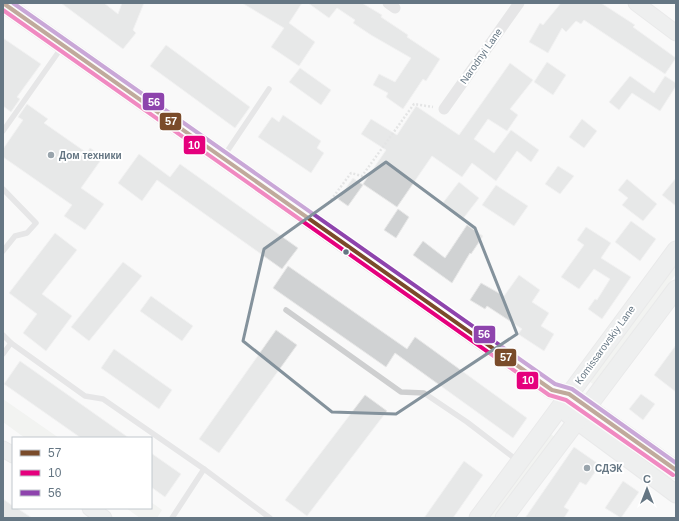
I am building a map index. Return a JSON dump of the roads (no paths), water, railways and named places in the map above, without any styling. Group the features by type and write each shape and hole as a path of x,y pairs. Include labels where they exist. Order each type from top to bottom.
{"main road":[{"path":"3,3 552,390 565,401 576,420 676,494"},
{"path":"636,3 676,33"},
{"name":"Komissarovskiy Lane","path":"478,518 676,250"},
{"path":"504,518 676,288"},
{"path":"565,401 587,406 676,470"},
{"path":"3,449 12,454"},
{"path":"91,509 104,518"}],"street":[{"name":"Narodnyi Lane","path":"444,109 519,3"}],"lane":[{"path":"4,127 63,45"},
{"path":"223,158 269,89"},
{"path":"3,189 36,223 27,233 14,236 3,251"},
{"path":"286,310 401,392 424,393 467,422 519,462"},
{"path":"3,335 11,344 85,396 103,399 204,469 270,518"},
{"path":"3,354 11,344"},
{"path":"172,518 204,469"}],"place":[{"name":"Дом техники","path":"51,155"},
{"name":"СДЭК","path":"587,468"}]}
